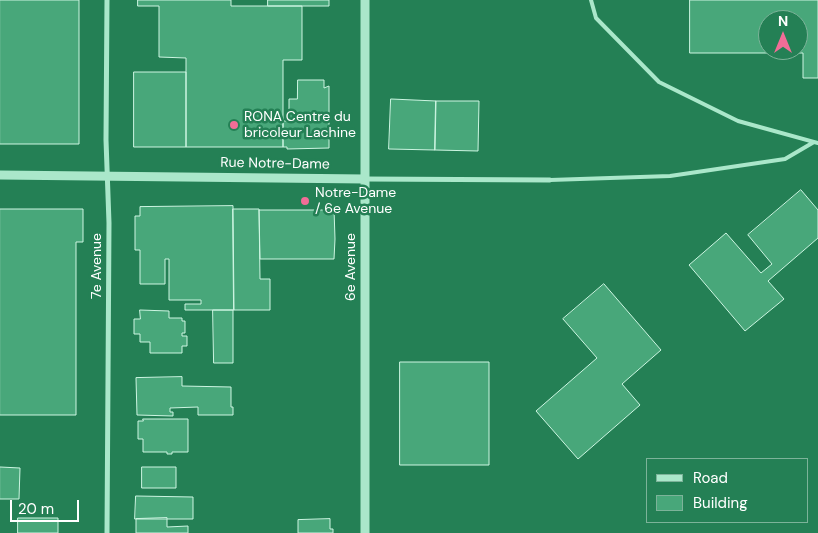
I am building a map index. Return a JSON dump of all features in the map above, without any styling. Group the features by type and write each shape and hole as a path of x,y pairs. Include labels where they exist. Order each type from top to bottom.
{"street":[{"name":"7e Avenue","path":"107,0 109,233 107,533"},
{"name":"6e Avenue","path":"365,0 365,533"},
{"name":"Rue Notre-Dame","path":"0,175 550,180"}],"lane":[{"path":"590,0 596,18 659,82 738,121 816,143"},
{"path":"550,180 670,176 785,159 816,143"}],"building":[{"path":"0,0 79,0 79,144 0,144"},
{"path":"138,0 231,0 231,6 302,6 302,60 283,60 283,147 186,147 186,58 159,57 159,6 138,6"},
{"path":"268,0 329,0 329,6 268,6"},
{"path":"690,0 818,0 818,78 803,78 803,60 808,60 808,10 758,10 758,53 690,53"},
{"path":"134,72 186,72 186,147 134,147"},
{"path":"298,80 324,80 324,88 329,86 329,148 287,149 287,147 283,147 283,121 289,121 289,99 297,99"},
{"path":"391,99 436,101 435,150 389,149"},
{"path":"436,101 479,101 478,151 435,150"},
{"path":"801,190 818,210 818,238 768,281 784,299 745,331 689,265 726,233 761,273 772,264 748,235"},
{"path":"233,206 234,310 185,310 185,304 201,304 201,300 169,300 169,259 165,259 165,284 140,284 140,250 135,250 135,216 140,216 140,207"},
{"path":"333,208 334,259 260,259 259,210 330,210"},
{"path":"0,209 83,209 83,242 76,242 76,415 0,415"},
{"path":"233,209 259,209 260,279 270,279 270,310 234,310"},
{"path":"604,284 661,350 622,384 640,405 578,459 536,411 597,358 563,319"},
{"path":"140,310 169,311 169,318 182,318 182,321 185,321 185,333 182,333 182,336 187,336 187,346 182,346 182,353 150,353 150,342 140,342 140,334 134,334 134,319 140,319"},
{"path":"213,310 233,310 233,363 214,363"},
{"path":"400,362 489,362 489,465 400,465"},
{"path":"182,377 182,386 231,387 233,415 198,415 198,407 170,408 173,416 137,415 136,378"},
{"path":"143,419 188,419 188,452 172,452 172,454 167,454 167,452 143,452 143,439 138,439 138,421 143,421"},
{"path":"0,467 20,468 19,499 0,499"},
{"path":"142,467 176,467 176,488 142,488"},
{"path":"136,496 193,497 193,519 135,519"},
{"path":"18,518 58,518 58,533 18,533"},
{"path":"167,518 167,527 188,526 188,533 136,533 136,519"},
{"path":"330,519 330,529 333,529 333,533 298,533 298,520"}],"place":[{"name":"RONA Centre du bricoleur Lachine","path":"234,125"},
{"name":"Notre-Dame / 6e Avenue","path":"305,201"}]}
